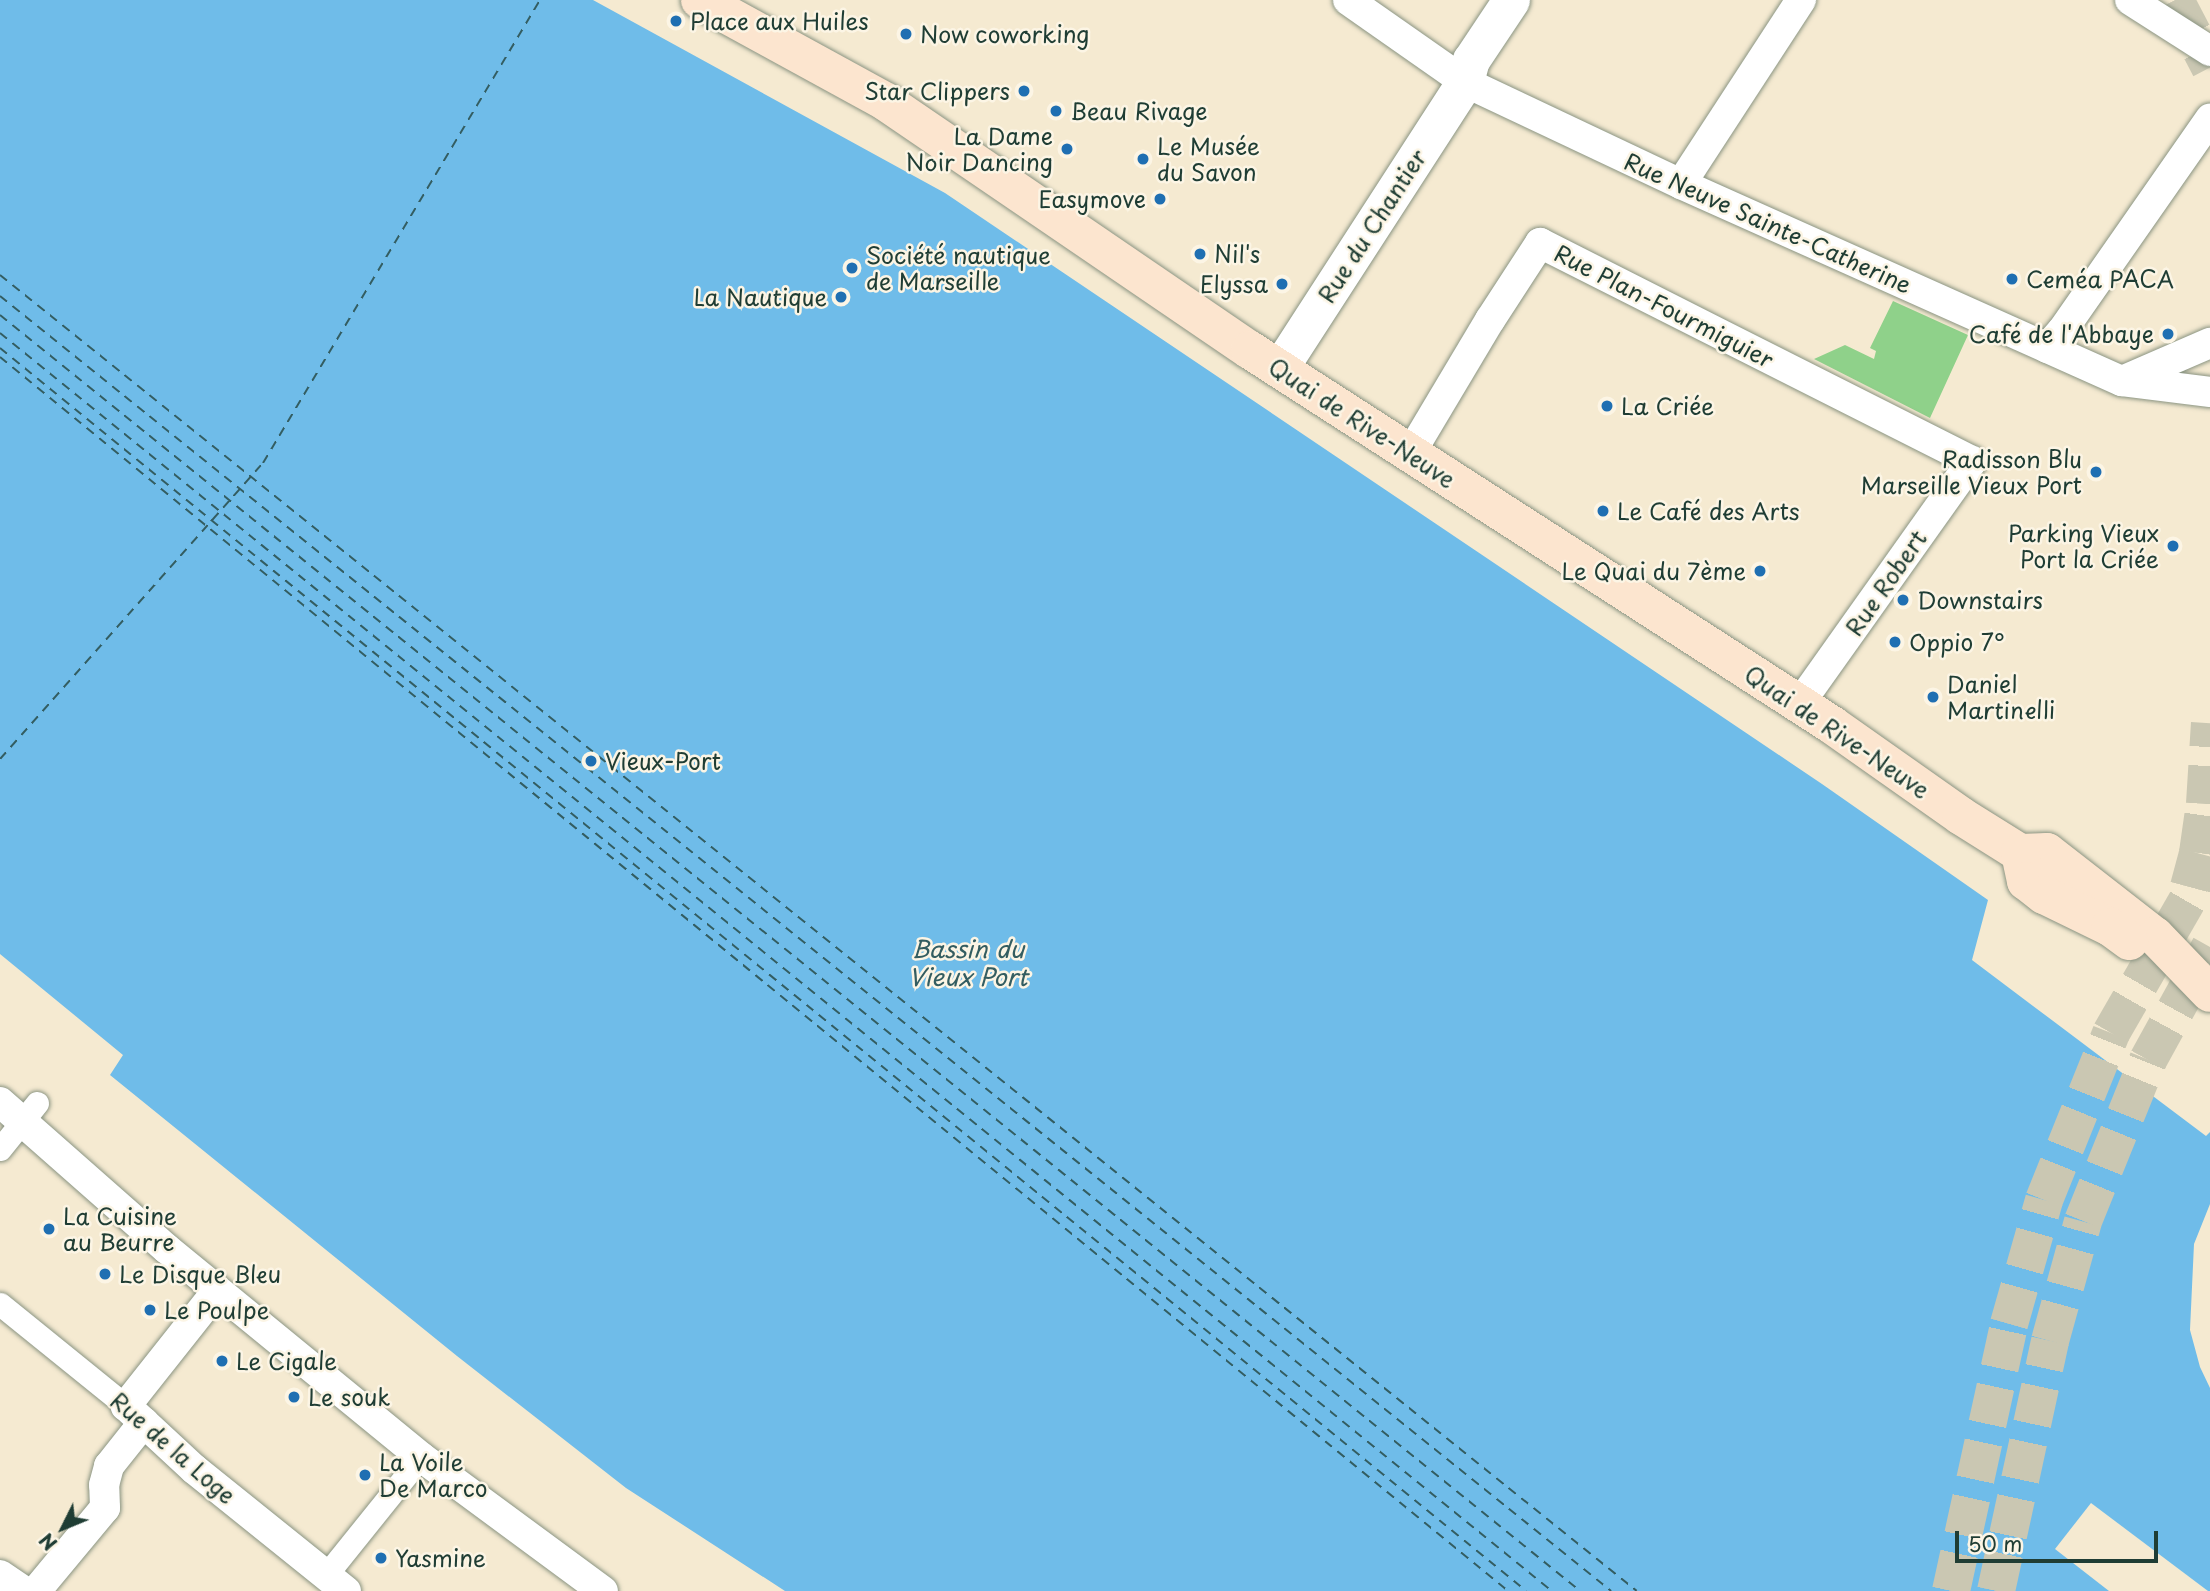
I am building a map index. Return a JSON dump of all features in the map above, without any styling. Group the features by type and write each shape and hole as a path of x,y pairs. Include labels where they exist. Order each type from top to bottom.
{"main road":[{"name":"Quai de Rive-Neuve","path":"700,0 886,102 1279,369 1799,704 2020,853 2026,881 2045,895 2110,927 2141,951 2210,993"}],"street":[{"name":"Rue Neuve Sainte-Catherine","path":"1348,0 1465,82 1681,184 2122,382 2210,392"},
{"name":"Rue du Chantier","path":"1279,369 1465,82 1471,60 1510,0"},
{"path":"1681,184 1801,0"},
{"path":"2130,0 2210,51"},
{"path":"2047,348 2063,331 2210,119"},
{"name":"Rue Plan-Fourmiguier","path":"1410,454 1490,320 1540,243 1972,461"},
{"path":"2122,382 2210,343"},
{"name":"Rue Robert","path":"1799,704 1972,461"},
{"path":"0,1102 30,1112 102,1194 218,1291 421,1457 603,1591"},
{"path":"0,1149 30,1112"},
{"path":"36,1591 105,1508 104,1485 109,1466 135,1414 218,1291"},
{"name":"Rue de la Loge","path":"0,1304 135,1414 194,1469 336,1583"},
{"path":"336,1583 421,1457"},
{"path":"0,1575 24,1591"}],"green space":[{"path":"1893,301 1968,335 1930,418 1814,359 1845,345 1874,359 1876,351 1870,348"}],"water":[{"name":"Bassin du Vieux Port","path":"0,0 593,0 945,193 1822,784 1988,900 1972,960 2206,1136 2210,1132 2210,1204 2194,1244 2190,1330 2200,1367 2210,1388 2210,1591 785,1591 626,1488 457,1356 110,1075 123,1055 0,954"}],"pier":[{"path":"2091,1503 2208,1591 2109,1591 2055,1549"}],"ferry route":[{"path":"0,759 263,463 540,0"},
{"path":"0,275 1637,1591"},
{"path":"0,296 1611,1591"},
{"path":"0,315 1580,1591"},
{"path":"0,333 1552,1591"},
{"path":"0,348 1526,1591"},
{"path":"0,357 1508,1591"}],"tunnel":[{"path":"2175,0 2210,67"},
{"path":"2189,887 2198,853 2205,804 2210,723"},
{"path":"1951,1591 2009,1324 2044,1200 2111,1033 2210,861"},
{"path":"1996,1591 2050,1341 2083,1221 2148,1060 2210,947"}],"place":[{"name":"Place aux Huiles","path":"676,21"},
{"name":"Now coworking","path":"906,34"},
{"name":"Star Clippers","path":"1024,91"},
{"name":"Beau Rivage","path":"1056,111"},
{"name":"La Dame Noir Dancing","path":"1067,149"},
{"name":"Le Musée du Savon","path":"1143,159"},
{"name":"Easymove","path":"1160,199"},
{"name":"Nil's","path":"1200,254"},
{"name":"Société nautique de Marseille","path":"852,268"},
{"name":"Ceméa PACA","path":"2012,279"},
{"name":"Elyssa","path":"1282,284"},
{"name":"La Nautique","path":"841,297"},
{"name":"Café de l'Abbaye","path":"2168,334"},
{"name":"La Criée","path":"1607,406"},
{"name":"Radisson Blu Marseille Vieux Port","path":"2096,472"},
{"name":"Le Café des Arts","path":"1603,511"},
{"name":"Parking Vieux Port la Criée","path":"2173,546"},
{"name":"Le Quai du 7ème","path":"1760,571"},
{"name":"Downstairs","path":"1903,600"},
{"name":"Oppio 7°","path":"1895,642"},
{"name":"Daniel Martinelli","path":"1933,697"},
{"name":"Vieux-Port","path":"591,761"},
{"name":"La Cuisine au Beurre","path":"49,1229"},
{"name":"Le Disque Bleu","path":"105,1274"},
{"name":"Le Poulpe","path":"150,1310"},
{"name":"Le Cigale","path":"222,1361"},
{"name":"Le souk","path":"294,1397"},
{"name":"La Voile De Marco","path":"365,1475"},
{"name":"Yasmine","path":"381,1558"}]}
